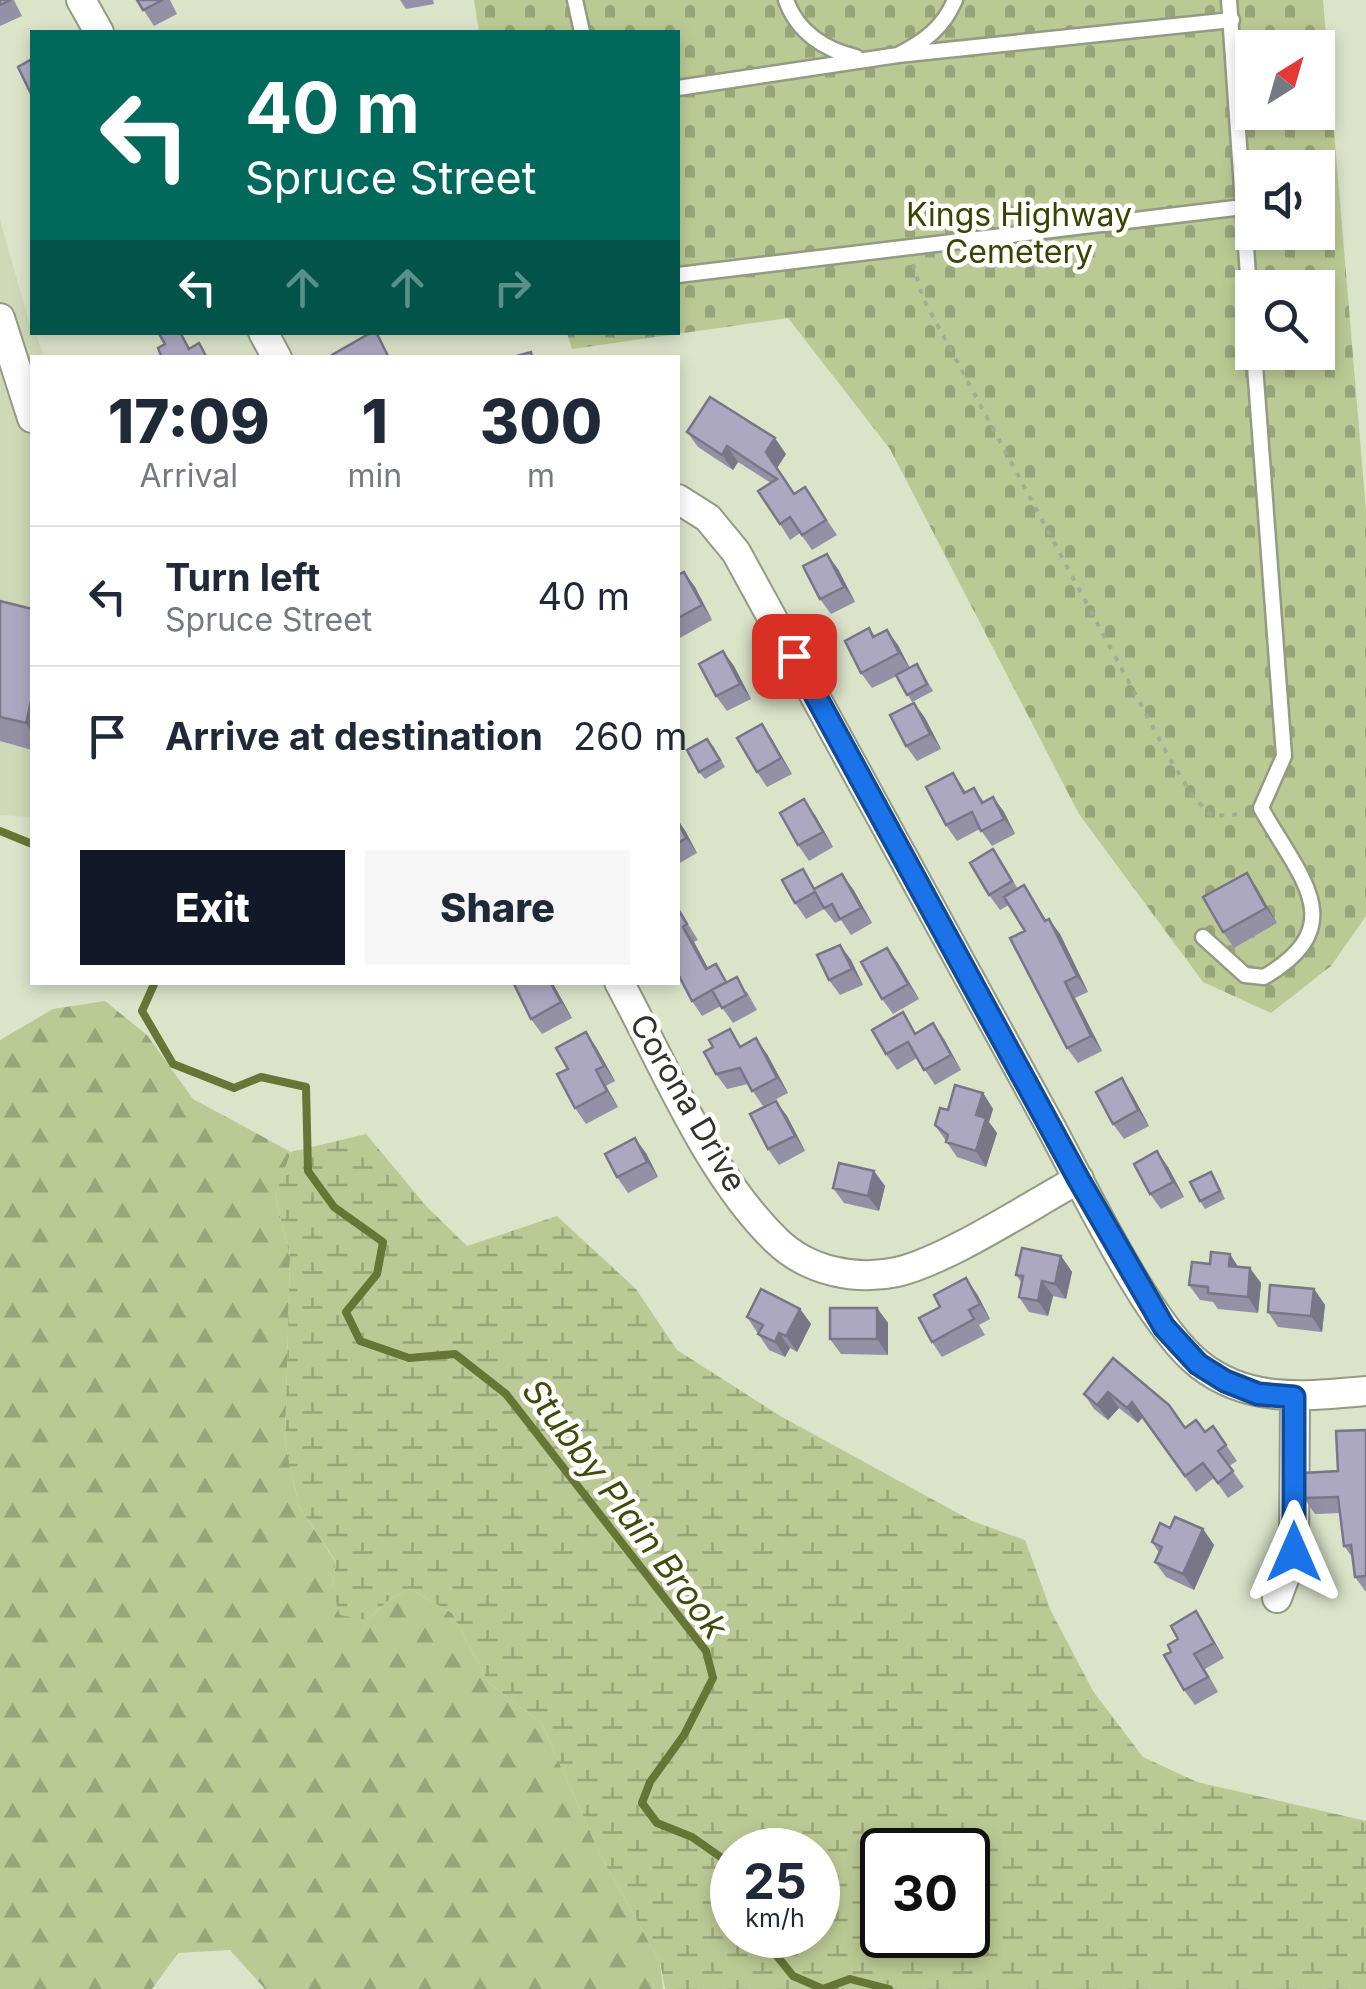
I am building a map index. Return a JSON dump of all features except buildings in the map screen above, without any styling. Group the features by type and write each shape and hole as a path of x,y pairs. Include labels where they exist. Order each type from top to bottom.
{"street":[{"path":"81,0 98,30"},
{"path":"0,318 30,412"},
{"path":"680,500 708,518 736,552 1079,1180 1164,1327 1184,1351 1237,1386 1294,1397 1366,1390"},
{"name":"Corona Drive","path":"621,985 726,1178 778,1243 830,1271 874,1276 911,1268 1079,1180"},
{"path":"1277,1598 1294,1552 1294,1397"}],"lane":[{"path":"575,0 582,30"},
{"path":"786,0 810,36 836,52 867,59"},
{"path":"898,55 926,40 947,18 955,0"},
{"path":"1229,0 1240,150"},
{"path":"680,88 898,55 1232,20"},
{"path":"680,275 1235,208"},
{"path":"1203,937 1244,975 1264,977 1304,948 1314,931 1314,909 1261,808 1284,756 1255,370"}],"path":[{"path":"908,245 923,298 1027,500 1194,798 1212,816 1233,817 1261,808"}],"shaded area":[{"path":"0,220 30,335 37,335 43,355 30,355 30,817 0,815"}],"green space":[{"name":"Kings Highway Cemetery","path":"474,0 1323,0 1326,30 1235,30 1235,130 1334,130 1366,511 1366,916 1331,966 1271,1013 1203,982 1079,814 890,449 788,318 680,334 680,30 479,30"},
{"name":"Kings Highway Cemetery","path":"568,335 670,335 572,349"},
{"path":"105,1001 147,1035 193,1099 291,1152 275,1196 290,1256 285,1443 299,1506 336,1563 332,1589 367,1620 391,1598 410,1589 452,1613 489,1683 542,1724 600,1854 660,1962 663,1989 265,1989 230,1950 178,1953 152,1989 0,1989 0,1040 53,1009"},
{"path":"366,1134 427,1207 467,1246 557,1216 636,1289 677,1350 782,1417 972,1521 1025,1540 1051,1611 1093,1691 1143,1757 1197,1782 1366,1821 1366,1989 665,1989 660,1962 600,1854 542,1724 489,1683 452,1613 410,1589 391,1598 367,1620 340,1615 332,1589 336,1562 299,1506 285,1443 290,1256 275,1196 291,1152"}],"waterway":[{"name":"Stubby Plain Brook","path":"0,831 30,843"},
{"name":"Stubby Plain Brook","path":"154,985 142,1011 173,1064 234,1088 261,1077 306,1087 308,1171 334,1207 383,1242 377,1274 346,1312 360,1341 409,1358 455,1354 506,1394 706,1651 713,1678 684,1735 650,1782 642,1803 657,1823 692,1837 710,1850"},
{"name":"Stubby Plain Brook","path":"779,1958 793,1976 823,1989 850,1979 889,1989"}],"route":[{"path":"794,656 1079,1180 1164,1327 1198,1364 1225,1381 1258,1394 1294,1397 1294,1552"}]}
